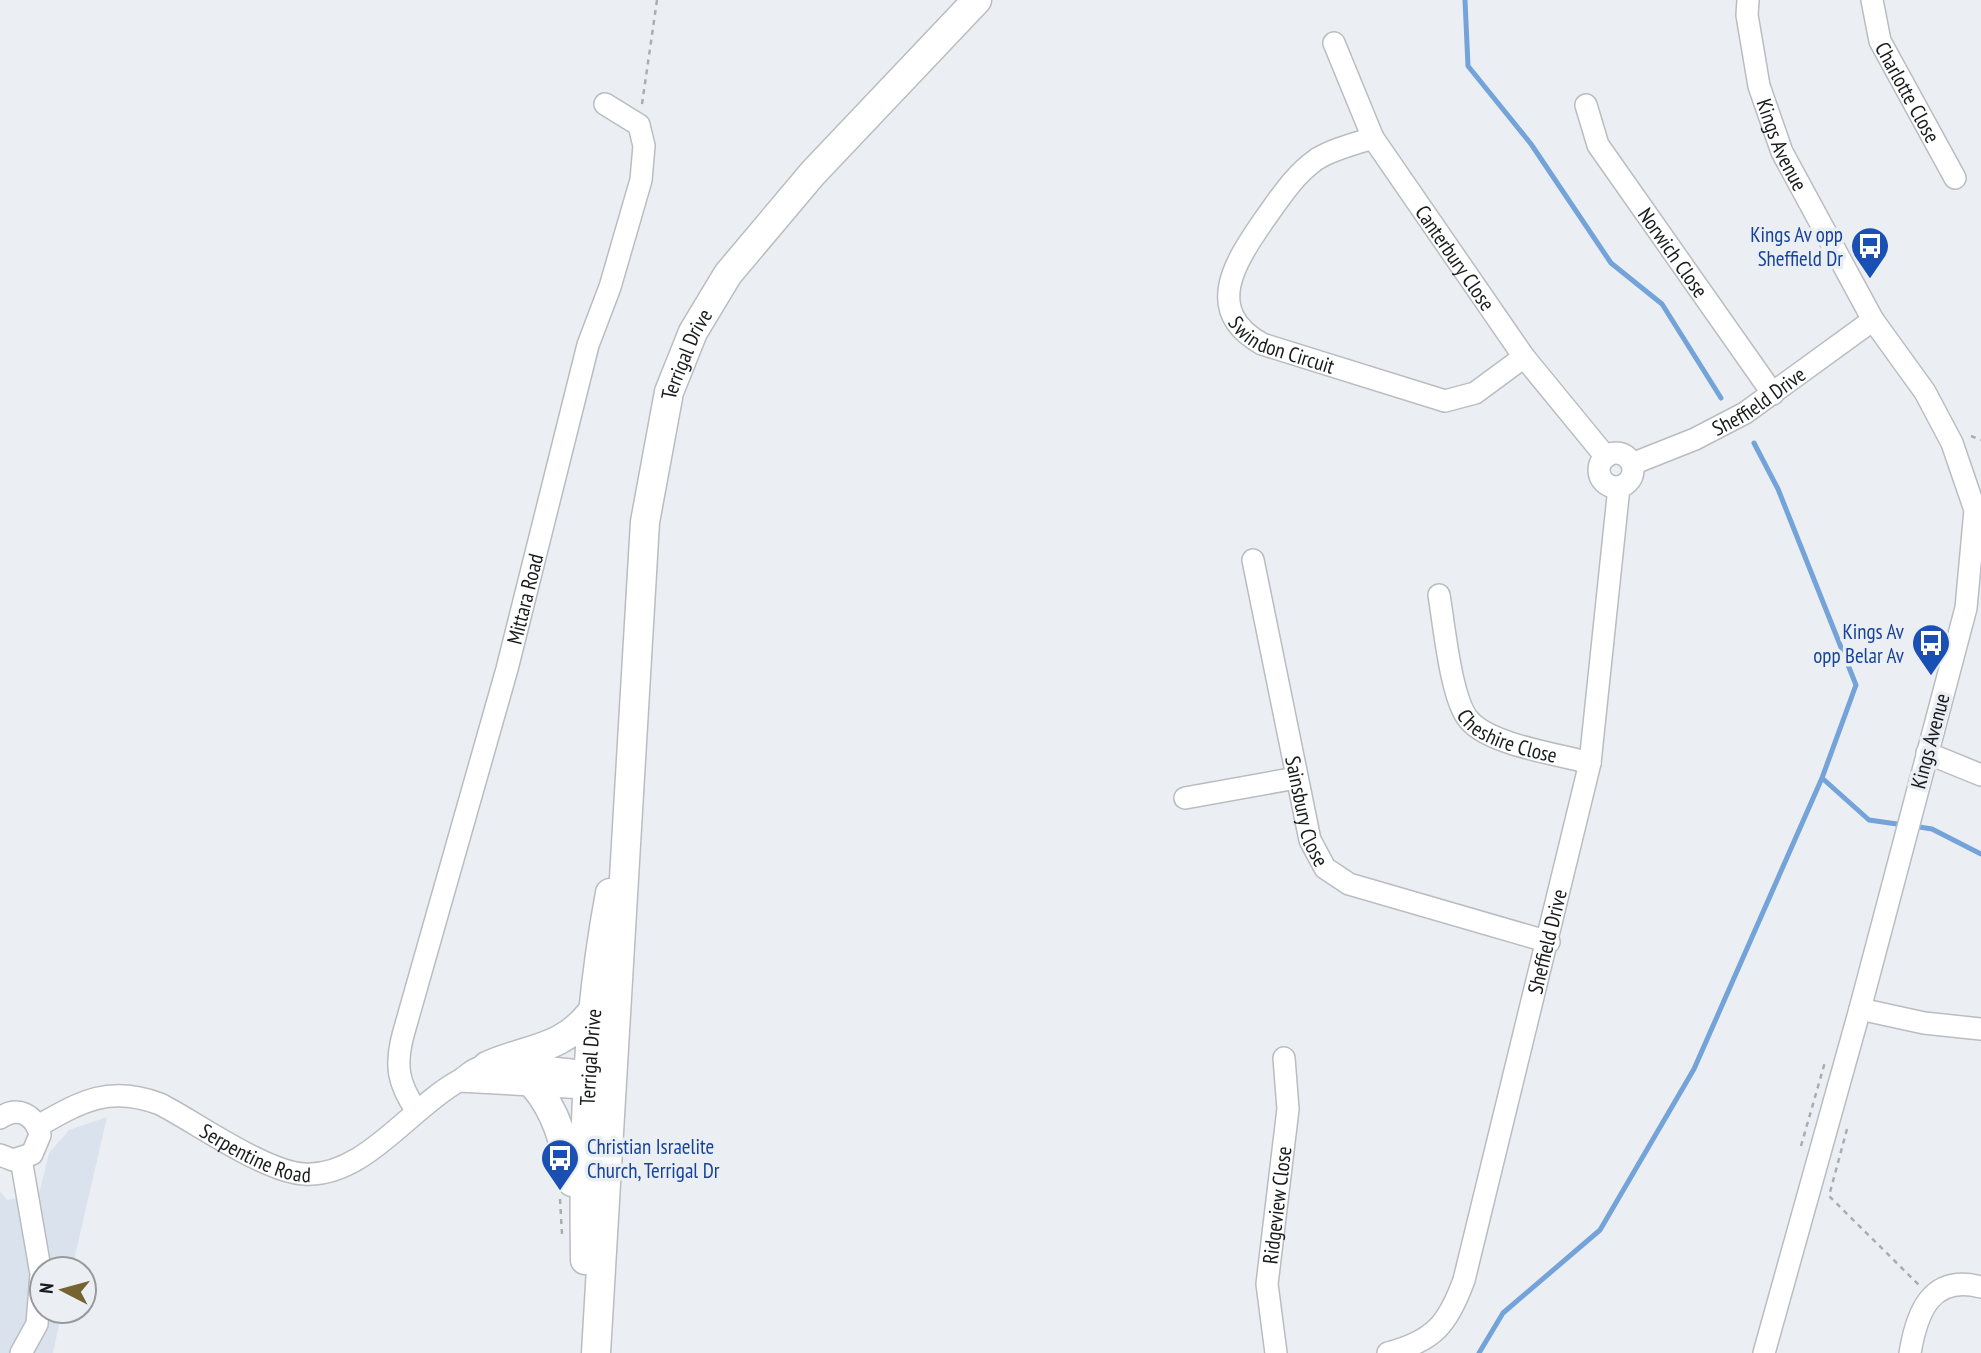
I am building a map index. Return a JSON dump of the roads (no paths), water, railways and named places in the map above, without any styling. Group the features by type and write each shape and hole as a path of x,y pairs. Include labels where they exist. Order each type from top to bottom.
{"main road":[{"name":"Terrigal Drive","path":"586,1353 627,870 627,808 647,509 669,392 693,331 728,274 813,173 977,0"},
{"name":"Terrigal Drive","path":"596,1353 588,1080 590,1014 627,808"},
{"path":"588,1080 602,1051 622,939"},
{"path":"487,1066 564,1040 577,1032 590,1014"},
{"path":"534,1085 549,1103 563,1137 594,1242"}],"street":[{"name":"Kings Avenue","path":"1748,0 1747,15 1759,86 1782,152 1821,219 1873,320 1925,392 1952,443 1978,509 1974,610 1927,753 1860,1009 1763,1353"},
{"name":"Charlotte Close","path":"1872,0 1880,41 1955,178"},
{"name":"Canterbury Close","path":"1334,43 1373,138 1524,357 1606,457"},
{"name":"Mittara Road","path":"416,1110 400,1081 398,1053 507,669 588,345 610,287 641,180 644,146 639,125 622,111 605,104"},
{"name":"Norwich Close","path":"1586,104 1598,145 1773,394"},
{"name":"Swindon Circuit","path":"1373,138 1329,153 1292,180 1234,266 1229,298 1239,327 1262,344 1446,401 1475,393 1524,357"},
{"name":"Sheffield Drive","path":"1632,464 1695,439 1773,394 1873,320"},
{"path":"1621,454 1632,464 1631,479 1619,487 1608,485 1600,477 1600,466 1606,457 1621,454"},
{"name":"Sheffield Drive","path":"1388,1353 1407,1348 1431,1335 1448,1319 1456,1303 1549,942 1590,763 1619,487"},
{"name":"Sainsbury Close","path":"1253,560 1296,778 1310,840 1319,860 1331,874 1368,892 1549,942"},
{"name":"Cheshire Close","path":"1439,595 1458,701 1467,719 1490,736 1590,763"},
{"path":"1927,753 1981,775"},
{"path":"1185,797 1296,778"},
{"path":"1860,1009 1924,1023 1981,1029"},
{"name":"Ridgeview Close","path":"1276,1353 1267,1284 1288,1109 1284,1058"},
{"name":"Serpentine Road","path":"38,1126 80,1102 103,1095 142,1097 160,1104 272,1166 304,1174 338,1169 355,1161 416,1110 476,1068 487,1066"},
{"path":"487,1066 588,1080"},
{"path":"459,1081 534,1085 588,1080"},
{"path":"0,1118 21,1112 29,1115 38,1126 40,1135 37,1148 10,1157 41,1274 37,1324 21,1353"},
{"path":"1910,1353 1919,1312 1931,1297 1950,1285 1981,1287"}],"waterway":[{"path":"1465,0 1468,66 1531,144 1611,263 1662,304 1721,398"},
{"path":"1754,443 1778,489 1856,685 1822,778 1869,820 1904,825"},
{"path":"1479,1353 1503,1313 1600,1230 1694,1069 1822,778"},
{"path":"1913,826 1932,829 1981,854"}],"place":[{"name":"Kings Av opp Sheffield Dr","path":"1870,280"},
{"name":"Kings Av opp Belar Av","path":"1931,677"},
{"name":"Christian Israelite Church, Terrigal Dr","path":"560,1192"}]}
